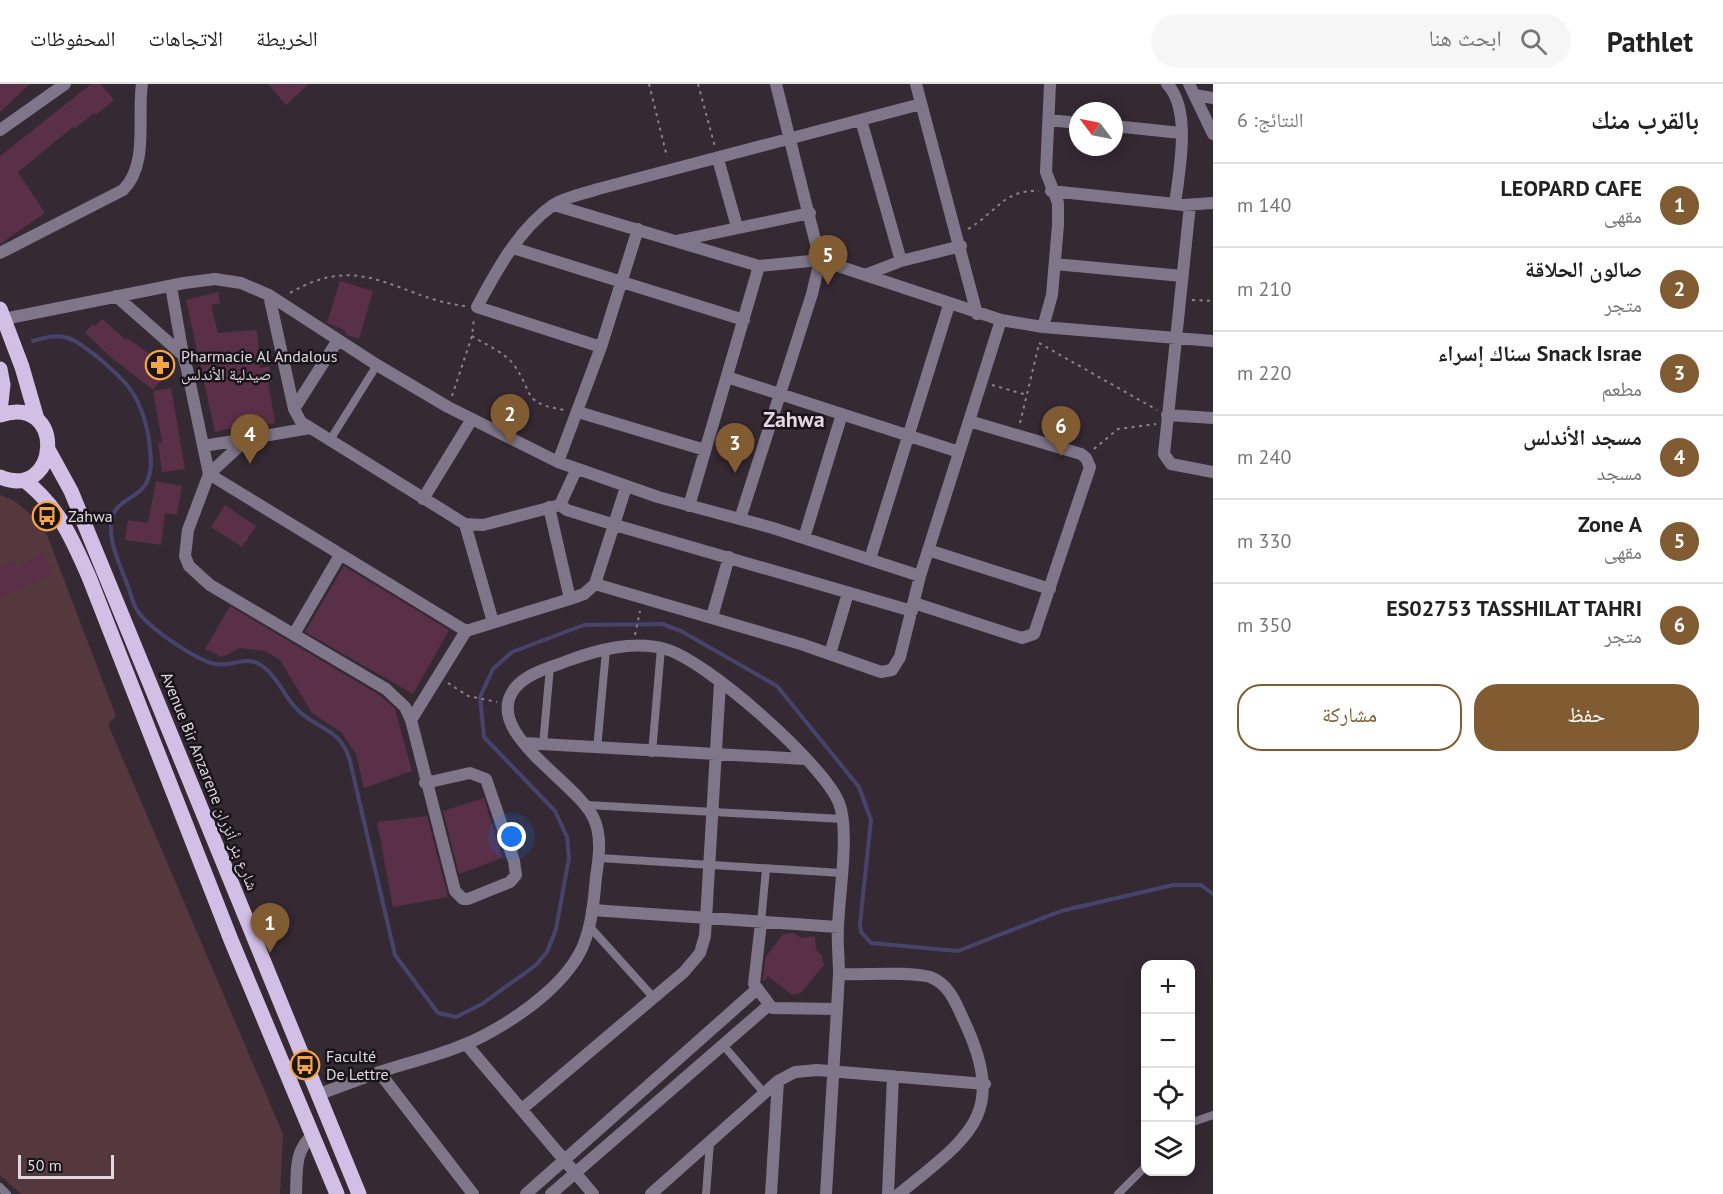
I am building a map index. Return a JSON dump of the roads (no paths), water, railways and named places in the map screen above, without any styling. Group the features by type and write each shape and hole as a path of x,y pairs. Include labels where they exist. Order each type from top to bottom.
{"main road":[{"path":"2,314 26,379 37,419"},
{"path":"0,369 3,385 0,413 19,411 37,419"},
{"name":"Avenue Bir Anzarene شارع بئر أنزران","path":"37,419 47,434 49,451 70,491 167,722 359,1194"},
{"path":"0,477 15,481 24,480 41,469 49,451"},
{"path":"24,480 53,505 67,526 231,940 337,1194"}],"street":[{"path":"0,130 65,84"},
{"path":"0,253 123,190 128,185 137,168 142,84"},
{"path":"916,84 977,314"},
{"path":"1043,327 1052,295 1058,203 1051,191 1046,172 1050,84"},
{"path":"1167,84 1179,103 1181,133 1175,204"},
{"path":"740,519 778,394 812,294 820,260 790,140 781,85"},
{"path":"1192,90 1213,98"},
{"path":"1192,90 1213,134"},
{"path":"601,347 477,307 513,248 529,227 554,205 598,189 671,172 921,104"},
{"path":"861,120 901,261"},
{"path":"1049,120 1069,122"},
{"path":"1123,127 1181,133"},
{"path":"718,159 737,227"},
{"path":"1051,191 1175,204 1213,203"},
{"path":"554,205 759,266 820,260 949,305 1001,320 1043,327 1213,341"},
{"path":"1190,205 1164,445 1167,461 1177,466 1213,472"},
{"path":"675,241 810,213"},
{"path":"558,462 601,347 638,229"},
{"path":"865,274 959,240"},
{"path":"513,248 744,320"},
{"path":"1055,264 1182,276"},
{"path":"689,506 759,266"},
{"path":"2,314 215,279 227,280 273,298 377,365 448,407 576,470 689,506 804,538 920,576"},
{"path":"171,286 208,474 184,545 189,566 210,585 386,689 405,707 411,720 425,783 458,895 463,899 472,898 510,882 516,874 514,861 486,779 470,773 425,783"},
{"path":"116,296 183,355"},
{"path":"273,298 294,409 301,422 465,524 483,525 555,506 848,592 1029,638 1036,630 1090,467 1086,458 969,421"},
{"path":"870,559 949,305"},
{"path":"595,584 712,617 881,672 892,670 900,657 920,576 1001,320"},
{"path":"294,409 338,340"},
{"path":"727,377 958,452"},
{"path":"578,412 705,450"},
{"path":"804,538 842,414"},
{"path":"1167,420 1213,418"},
{"path":"423,499 472,419"},
{"path":"203,446 310,428"},
{"path":"208,474 247,439"},
{"path":"570,599 555,506 576,470"},
{"path":"208,474 466,631"},
{"path":"411,720 466,631 584,594 595,584 626,487"},
{"path":"465,524 493,622"},
{"path":"928,550 1050,589"},
{"path":"294,634 340,555"},
{"path":"712,617 729,557"},
{"path":"830,654 848,592"},
{"path":"317,1095 466,1044 495,1030 554,984 578,956 590,926 598,858 598,829 586,806 514,733 508,715 510,696 526,678 550,667 606,650 635,646 662,648 679,654 776,726 838,799 842,819 838,927 839,974 826,1194"},
{"path":"522,1109 684,972 700,953 706,918 720,683"},
{"path":"524,743 652,753 805,759"},
{"path":"592,910 838,927"},
{"path":"761,923 754,981 756,990 769,1005 778,1010 837,1009"},
{"path":"839,974 919,975 938,981 951,994 977,1048 985,1084 980,1114 973,1125 933,1166 899,1194"},
{"path":"526,1194 756,990"},
{"path":"551,1194 769,1005"},
{"path":"466,1044 593,1194"},
{"path":"651,1194 764,1093 778,1082 805,1070 985,1084"},
{"path":"379,1072 473,1194"},
{"path":"888,1194 893,1077"},
{"path":"771,1194 778,1082"},
{"path":"296,1194 299,1151 303,1143 313,1135"},
{"path":"663,1184 671,1194"}],"lane":[{"path":"330,440 377,365"},
{"path":"652,753 662,648"},
{"path":"597,749 606,650"},
{"path":"543,745 550,667"},
{"path":"586,806 842,819"},
{"path":"598,858 841,873"},
{"path":"761,923 766,869"},
{"path":"590,926 654,998"},
{"path":"723,1045 764,1093"},
{"path":"1194,1122 1213,1115"},
{"path":"705,1194 710,1141"},
{"path":"1118,1194 1141,1171"},
{"path":"0,1187 7,1194"}],"waterway":[{"path":"33,341 56,336 72,340 107,365 132,391 146,425 150,472 146,484 140,491 116,510 112,518 111,536 136,608 142,617 161,634 196,656 221,665 243,661 259,664 269,672 302,714 340,740 350,761 395,955 438,1013 456,1017 482,1004 536,965 547,952 556,929 569,858 567,837 555,811 484,737 480,697 493,669 512,652 584,625 662,624 681,631 777,686 859,787 871,820 860,924 861,932 871,943 958,951 1061,911 1173,885 1201,885 1213,894"}],"place":[{"name":"Zone A","path":"828,285"},
{"name":"Pharmacie Al Andalous صيدلية الأندلس","path":"160,365"},
{"name":"صالون الحلاقة","path":"510,444"},
{"name":"ES02753 TASSHILAT TAHRI","path":"1061,456"},
{"name":"مسجد الأندلس","path":"250,464"},
{"name":"Snack Israe سناك إسراء","path":"735,473"},
{"name":"Zahwa","path":"47,516"},
{"name":"LEOPARD CAFE","path":"270,953"},
{"name":"Faculté De Lettre","path":"305,1065"}],"district":[{"name":"Zahwa","path":"794,419"}]}
